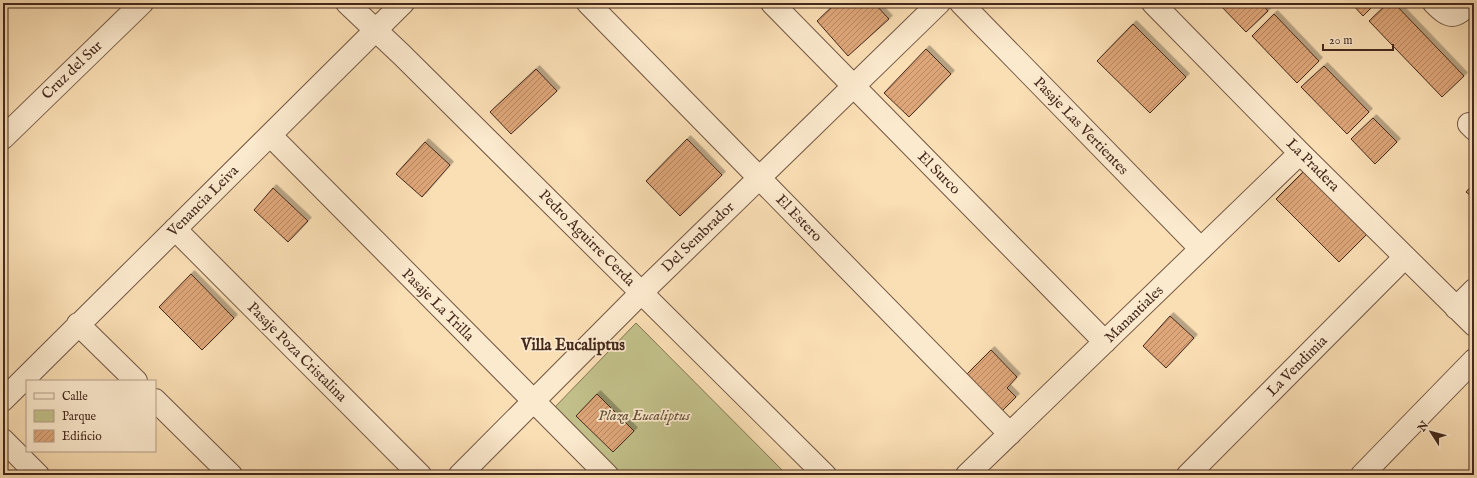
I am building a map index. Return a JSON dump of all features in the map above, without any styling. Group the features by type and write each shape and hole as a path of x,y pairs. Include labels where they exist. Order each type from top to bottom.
{"street":[{"name":"Cruz del Sur","path":"3,138 142,3"},
{"name":"Pedro Aguirre Cerda","path":"347,3 825,475"},
{"name":"Venancia Leiva","path":"3,400 403,3"},
{"name":"El Estero","path":"588,3 1010,434"},
{"name":"El Surco","path":"772,3 1105,342"},
{"name":"Del Sembrador","path":"460,475 641,293 939,3"},
{"name":"Pasaje Las Vertientes","path":"961,3 1201,249"},
{"name":"La Pradera","path":"1153,3 1300,153 1474,326"},
{"path":"1434,3 1443,12 1453,16 1458,14 1470,3"},
{"name":"Pasaje La Trilla","path":"270,135 607,475"},
{"name":"Manantiales","path":"968,475 1300,153"},
{"name":"Pasaje Poza Cristalina","path":"175,229 420,475"},
{"name":"La Vendimia","path":"1188,475 1405,257"},
{"path":"1456,308 1474,290"},
{"path":"78,324 135,380"},
{"path":"1362,475 1474,360"},
{"path":"156,401 231,475"},
{"path":"3,440 38,475"}],"green space":[{"name":"Plaza Eucaliptus","path":"636,323 787,475 621,475 555,407"}],"building":[{"path":"836,3 874,3 889,19 848,56 817,21"},
{"path":"1218,3 1261,3 1268,11 1246,32"},
{"path":"1351,3 1376,3 1363,16"},
{"path":"1388,3 1394,3 1464,76 1442,97 1369,21"},
{"path":"1274,14 1319,61 1297,83 1252,36"},
{"path":"1133,24 1186,77 1150,113 1097,61"},
{"path":"926,49 951,74 909,117 884,93"},
{"path":"1324,66 1369,112 1347,134 1301,87"},
{"path":"536,69 557,91 511,134 490,112"},
{"path":"1373,118 1397,142 1375,164 1351,139"},
{"path":"687,139 722,175 680,216 646,181"},
{"path":"425,142 450,165 422,197 396,174"},
{"path":"1304,171 1367,234 1339,262 1276,199"},
{"path":"1474,183 1474,198 1466,192"},
{"path":"273,188 308,221 288,242 254,210"},
{"path":"191,274 234,318 202,350 159,307"},
{"path":"1170,316 1194,338 1166,368 1143,346"},
{"path":"991,350 1017,377 1007,388 1016,397 1002,411 966,375"},
{"path":"597,394 634,431 613,452 576,416"}],"district":[{"name":"Villa Eucaliptus","path":"573,346"}]}
